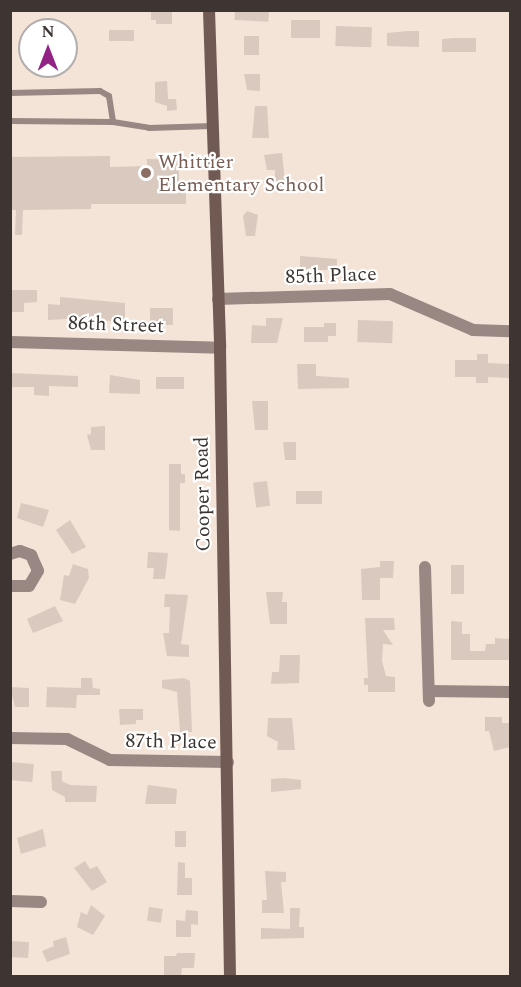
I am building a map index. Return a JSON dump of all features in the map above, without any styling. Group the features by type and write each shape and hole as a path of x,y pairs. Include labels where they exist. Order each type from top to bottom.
{"street":[{"name":"Cooper Road","path":"209,10 220,348 230,976"},
{"name":"85th Place","path":"218,299 390,294 473,330 510,331"},
{"name":"86th Street","path":"10,342 220,348"},
{"path":"10,554 20,551 31,555 38,572 29,586 10,586"},
{"path":"425,567 429,696 510,692"},
{"name":"87th Place","path":"10,738 67,739 110,760 228,762"},
{"path":"10,901 41,902"}],"lane":[{"path":"10,93 100,91 109,96 113,122"},
{"path":"10,121 113,122 149,128 213,126"}],"building":[{"path":"151,10 172,10 172,24 156,24 156,20 151,20"},
{"path":"235,10 269,12 268,22 234,20"},
{"path":"291,20 320,20 320,38 291,38"},
{"path":"336,26 372,27 371,47 335,46"},
{"path":"109,30 134,30 134,41 109,41"},
{"path":"419,31 419,47 387,46 387,33"},
{"path":"244,36 259,36 259,55 244,55"},
{"path":"476,38 476,52 442,52 442,39"},
{"path":"244,74 260,74 260,91 247,90"},
{"path":"167,81 168,99 176,99 177,110 167,111 167,106 155,102 155,82"},
{"path":"255,106 267,106 269,138 252,138"},
{"path":"282,153 286,192 275,191 275,170 267,170 264,155"},
{"path":"110,156 110,167 147,166 147,159 179,160 179,187 186,187 186,204 91,204 91,209 23,210 22,235 15,235 16,210 10,210 10,157"},
{"path":"247,211 258,215 255,236 246,236 243,216"},
{"path":"300,256 337,259 337,270 300,270"},
{"path":"10,290 37,290 37,302 24,303 24,312 10,312"},
{"path":"60,297 125,303 125,323 100,320 100,317 48,320 48,304 60,305"},
{"path":"150,308 173,308 173,325 150,325"},
{"path":"266,318 283,318 277,343 251,343 252,325 266,326"},
{"path":"358,320 393,321 392,343 357,342"},
{"path":"324,323 336,323 336,336 328,336 328,342 304,342 304,327 324,327"},
{"path":"477,354 488,354 488,363 510,364 510,378 488,377 488,383 476,383 476,377 455,377 455,360 477,360"},
{"path":"297,364 316,364 316,376 349,378 349,388 298,389"},
{"path":"10,373 78,376 78,387 49,386 49,396 34,395 34,387 10,387"},
{"path":"110,375 140,380 140,394 109,393"},
{"path":"156,377 184,377 184,389 156,389"},
{"path":"252,401 268,401 268,430 255,430"},
{"path":"105,426 105,450 91,450 87,435 91,434 91,427"},
{"path":"283,442 296,442 296,460 285,460"},
{"path":"169,464 181,464 181,474 185,474 185,483 180,483 180,531 169,530"},
{"path":"267,481 270,506 256,508 253,483"},
{"path":"296,491 322,491 322,504 296,504"},
{"path":"21,503 49,510 43,527 17,518"},
{"path":"70,520 86,547 72,554 56,530"},
{"path":"148,552 168,553 165,579 153,579 154,568 147,568"},
{"path":"380,561 394,561 393,578 380,578 380,600 362,600 361,569 380,567"},
{"path":"73,564 88,569 89,578 75,604 60,600 64,575 69,576"},
{"path":"451,565 464,565 464,594 451,594"},
{"path":"266,592 283,592 282,602 287,602 287,624 270,624"},
{"path":"165,594 188,595 181,644 189,645 189,657 167,656 163,633 169,633 170,607 164,607"},
{"path":"55,606 63,621 33,633 27,619"},
{"path":"365,618 394,618 395,630 383,630 393,645 383,644 382,661 386,676 395,677 395,692 368,692 368,685 364,685 364,678 368,678"},
{"path":"451,621 462,622 462,634 470,634 470,651 485,651 486,644 495,644 495,638 510,639 510,660 451,660"},
{"path":"280,655 300,655 299,683 271,684 272,672 279,672"},
{"path":"81,678 92,678 93,688 100,689 100,695 77,695 76,708 46,707 47,687 81,688"},
{"path":"184,678 190,681 192,732 180,732 177,692 162,688 162,680"},
{"path":"10,687 29,688 29,707 15,707"},
{"path":"119,709 143,709 143,720 136,720 136,724 120,725"},
{"path":"485,717 502,717 502,723 510,723 510,747 494,751 489,731 485,731"},
{"path":"268,718 292,718 295,750 277,750 278,742 267,736"},
{"path":"10,762 34,764 32,782 10,780"},
{"path":"51,771 62,771 62,781 70,785 97,786 96,802 65,802 65,797 52,790"},
{"path":"271,779 301,780 301,789 271,792"},
{"path":"148,785 177,789 176,804 145,804"},
{"path":"43,829 46,846 21,854 17,838"},
{"path":"175,831 186,831 186,847 175,847"},
{"path":"85,861 90,869 97,866 107,882 92,891 74,868"},
{"path":"178,862 185,863 185,878 192,878 192,895 177,895"},
{"path":"265,871 286,872 286,882 281,882 284,913 262,913 262,900 267,900"},
{"path":"91,905 105,916 93,935 77,927 81,912 87,915"},
{"path":"149,907 163,909 161,923 147,921"},
{"path":"290,908 300,908 299,927 304,927 304,938 261,939 261,928 290,929"},
{"path":"186,910 198,911 198,925 191,924 191,937 176,937 176,920 185,921"},
{"path":"66,937 70,954 47,962 42,951 54,946 53,941"},
{"path":"10,941 29,942 28,958 10,957"},
{"path":"177,953 195,953 194,968 182,968 181,976 164,976 164,956 176,956"}],"place":[{"name":"Whittier Elementary School","path":"146,173"}]}
